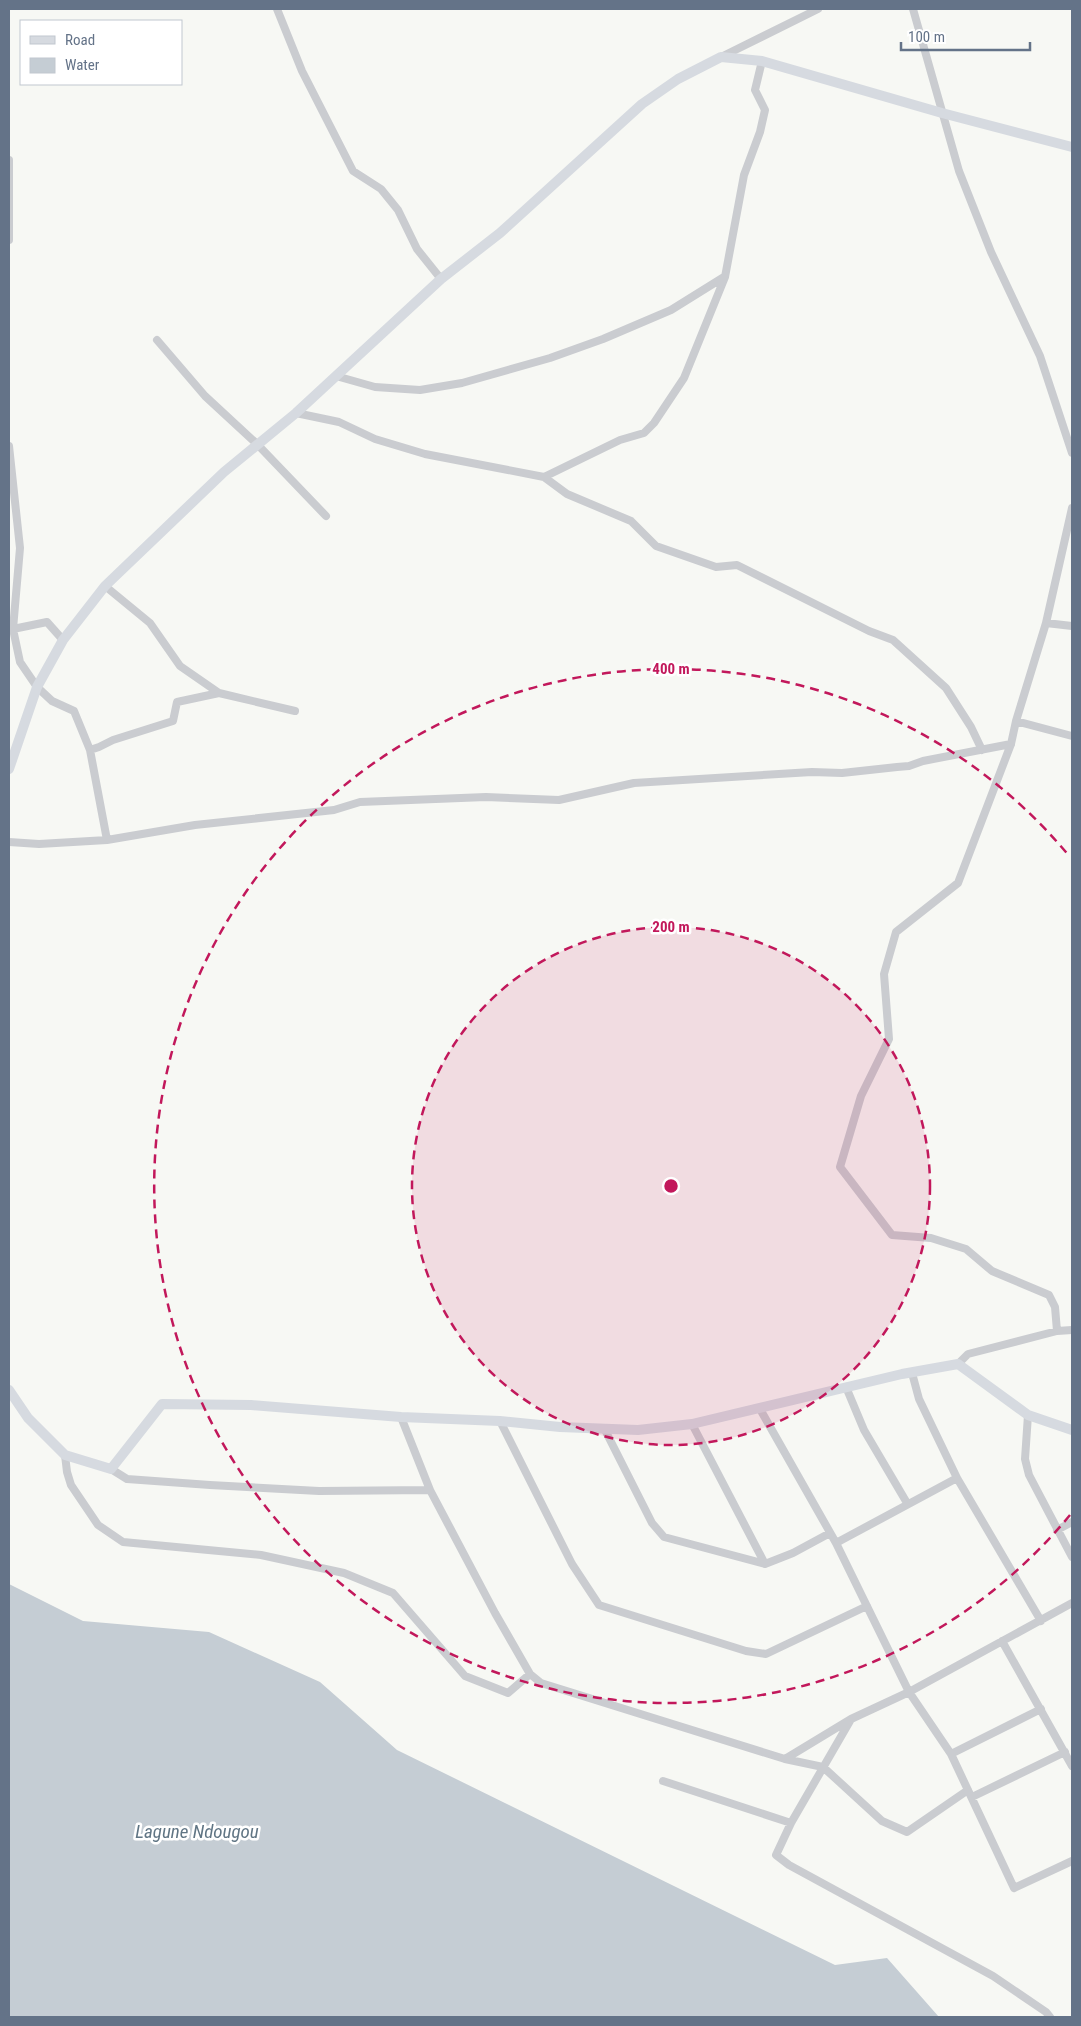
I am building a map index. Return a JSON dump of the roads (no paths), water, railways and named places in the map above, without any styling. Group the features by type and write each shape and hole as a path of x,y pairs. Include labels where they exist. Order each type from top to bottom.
{"street":[{"path":"277,9 302,72 353,170 381,189 398,210 417,249 441,279"},
{"path":"9,770 37,686 63,640 105,586 224,472 296,413 441,279 500,233 642,104 678,79 818,9"},
{"path":"913,9 959,171 991,252 1040,356 1072,453"},
{"path":"721,57 762,60 942,113 1072,147"},
{"path":"544,477 620,440 644,433 654,423 684,378 725,277 744,175 760,132 765,110 755,90 762,60"},
{"path":"9,160 9,240"},
{"path":"336,376 375,388 420,390 462,383 550,358 604,339 671,310 725,277"},
{"path":"157,340 205,396 257,444 326,516"},
{"path":"296,413 339,422 375,439 425,454 544,477 566,494 631,521 656,546 716,567 736,565 869,631 893,640 946,688 971,727 982,750"},
{"path":"9,446 10,477 20,548 11,628 20,662 37,686 52,701 74,711 90,750 107,840"},
{"path":"1057,1331 1055,1307 1049,1295 992,1271 966,1249 931,1238 892,1235 840,1167 860,1096 889,1039 884,974 896,932 958,883 984,821 1011,744 1016,721 1046,623 1072,508"},
{"path":"105,586 150,623 180,666 219,693 295,711"},
{"path":"11,628 47,622 63,640"},
{"path":"1046,623 1072,626"},
{"path":"90,750 112,740 173,721 177,702 219,693"},
{"path":"1016,721 1072,736"},
{"path":"9,842 39,844 107,840 195,825 334,810 360,802 486,797 559,800 634,783 897,768 1011,744"},
{"path":"112,1469 162,1404 251,1405 401,1417 500,1421 606,1430 638,1430 692,1424 846,1387 958,1364 968,1354 1057,1331 1072,1330"},
{"path":"958,1364 1028,1415 1072,1430"},
{"path":"912,1373 919,1399 957,1478 1041,1621"},
{"path":"846,1387 864,1430 907,1503"},
{"path":"9,1390 28,1418 65,1455 112,1469 127,1479 319,1491 430,1490"},
{"path":"760,1409 836,1543 909,1692 951,1754 1014,1888 1072,1861"},
{"path":"1028,1415 1025,1459 1029,1476 1072,1557"},
{"path":"401,1417 430,1490 530,1674 541,1683 785,1759 823,1767 882,1821 907,1832 970,1793 1065,1752"},
{"path":"500,1421 572,1564 599,1605 746,1651 766,1654 867,1606"},
{"path":"692,1424 764,1564"},
{"path":"606,1430 652,1523 664,1537 764,1564 793,1553 830,1533"},
{"path":"65,1455 71,1485 98,1525 123,1542 261,1555 344,1574 393,1593 466,1676 508,1693 530,1674"},
{"path":"836,1543 907,1503 957,1478"},
{"path":"1057,1530 1072,1522"},
{"path":"785,1759 851,1719 909,1692 1072,1603"},
{"path":"1002,1641 1072,1766"},
{"path":"951,1754 1041,1709"},
{"path":"851,1719 790,1823 776,1855 789,1865 993,1976 1046,2012 1050,2017"},
{"path":"662,1781 790,1823"}],"water":[{"name":"Lagune Ndougou","path":"9,1584 83,1621 209,1632 320,1682 397,1750 835,1965 887,1958 939,2017 9,2017"}]}
